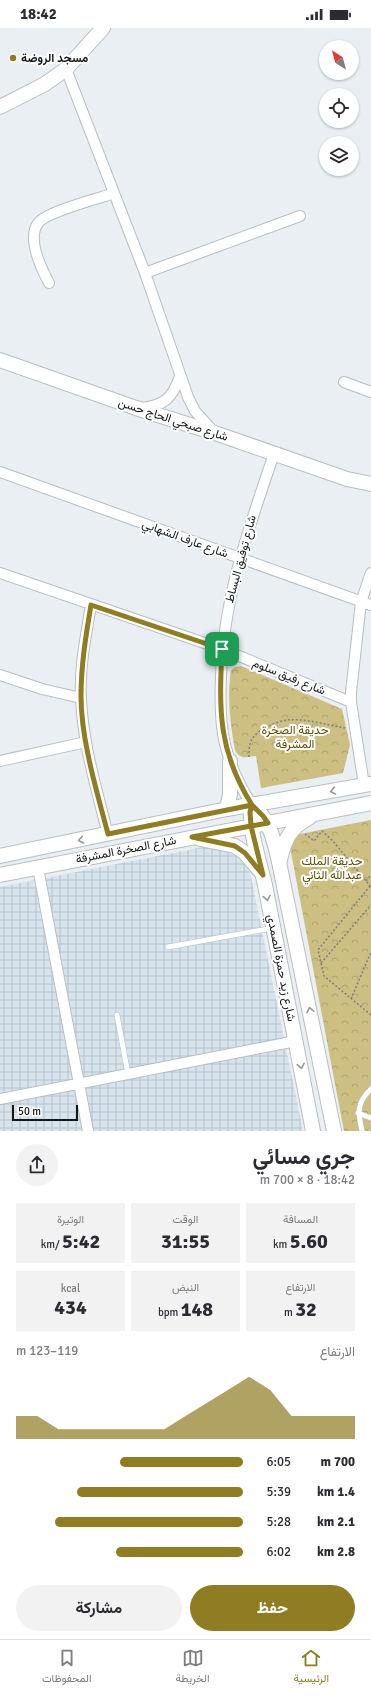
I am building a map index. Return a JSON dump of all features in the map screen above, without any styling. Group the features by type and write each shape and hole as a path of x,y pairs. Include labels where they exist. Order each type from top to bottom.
{"street":[{"path":"3,108 45,84 66,69 104,28"},
{"path":"66,69 145,273 191,404 200,418 215,433"},
{"path":"49,282 41,269 34,241 35,230 39,222 51,215 114,194"},
{"path":"145,273 300,216"},
{"name":"شارع صبحي الحاج حسن","path":"0,360 136,408 215,433 347,479 371,484"},
{"path":"136,408 153,406 168,399 173,393 180,376"},
{"path":"344,382 371,392"},
{"name":"شارع توفيق البساط","path":"252,805 237,779 224,742 220,693 222,649 239,558 274,454"},
{"name":"شارع عارف الشهابي","path":"0,472 371,605"},
{"name":"شارع صبحي الحاج حسن","path":"347,479 371,491"},
{"name":"شارع رفيق سلوم","path":"0,573 222,649 351,702"},
{"path":"367,785 351,702 361,602 371,573"},
{"path":"91,605 82,670 81,698 86,742 108,834"},
{"path":"0,675 42,689 81,698"},
{"path":"0,761 86,742"},
{"path":"227,809 230,794 230,761"},
{"name":"شارع الصخرة المشرفة","path":"0,856 227,809 367,785"},
{"name":"شارع الصخرة المشرفة","path":"0,875 371,803"},
{"path":"252,805 268,823"},
{"name":"شارع زيد حمزة الصمدي","path":"252,805 250,812 251,826 263,875 313,1131"},
{"path":"279,862 284,842 291,831 300,823 319,813"},
{"name":"شارع زيد حمزة الصمدي","path":"268,823 279,862 334,1131"},
{"path":"192,837 235,846 245,853 263,875"},
{"path":"38,868 88,1131"},
{"path":"0,1099 296,1041"}],"lane":[{"path":"168,947 273,928"},
{"path":"117,1015 128,1074"},
{"path":"362,1131 358,1113 364,1098 371,1089"},
{"path":"358,1113 371,1118"}],"path":[{"path":"249,757 249,748 252,740 259,732 286,720 355,728"},
{"path":"302,831 314,841 322,831 334,841 371,886 318,950 324,976 371,1015"},
{"path":"366,881 371,875"},
{"path":"321,963 371,905"},
{"path":"351,999 371,952"}],"shaded area":[{"path":"203,847 232,849 250,872 303,1131 0,1131 0,887"}],"green space":[{"name":"حديقة الصخرة المشرفة","path":"241,666 342,709 350,745 343,773 261,788 256,756 241,757 235,750 233,740 230,720 229,690 231,670"},
{"name":"حديقة الملك عبدالله الثاني","path":"371,820 371,1131 344,1131 290,847 296,836 300,834"}],"place":[{"name":"مسجد الروضة","path":"13,58"}],"route":[{"path":"222,649 91,605 81,676 82,715 86,742 108,834 252,805 268,823 251,826 263,875 245,853 235,846 192,837 251,826 250,812 252,805 237,779 224,742 220,693 222,649"}]}
